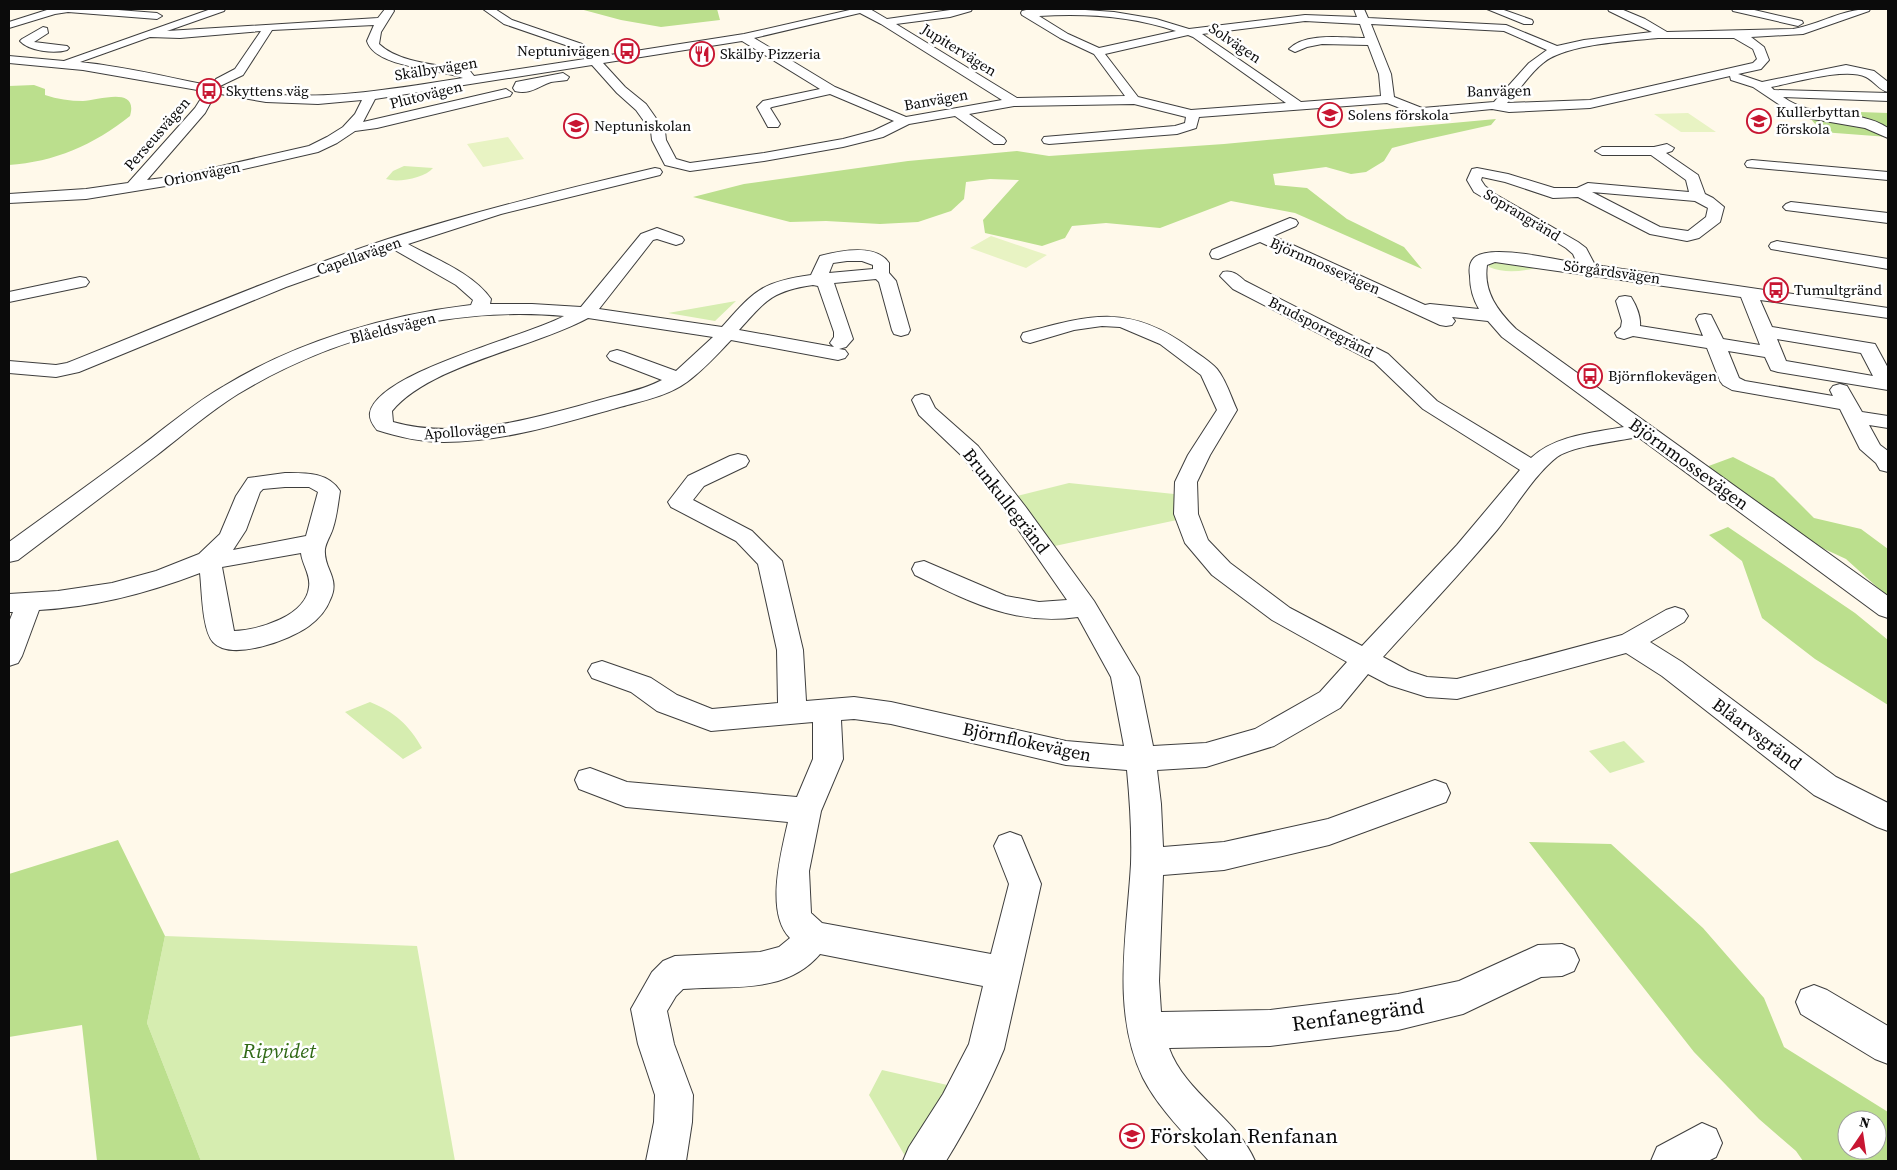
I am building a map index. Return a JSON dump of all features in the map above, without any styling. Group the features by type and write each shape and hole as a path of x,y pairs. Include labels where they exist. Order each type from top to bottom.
{"street":[{"path":"9,26 54,11 68,9 161,15 133,25"},
{"path":"66,64 220,9"},
{"path":"391,9 381,21 373,39 374,45 388,56 466,74 471,80"},
{"path":"488,9 508,22 578,46 604,71"},
{"path":"785,19 828,9"},
{"name":"Skälbyvägen","path":"10,61 66,64 266,98 318,100 370,96 744,37 864,9"},
{"name":"Jupitervägen","path":"864,9 1014,102"},
{"path":"885,22 950,14 967,9"},
{"path":"1016,9 1028,14 1064,36 1098,52 1134,100"},
{"path":"1279,9 1290,20"},
{"path":"1359,9 1385,74 1388,99"},
{"path":"1492,9 1535,25"},
{"path":"1613,9 1641,21 1665,35"},
{"path":"1738,9 1818,28"},
{"path":"1509,108 1499,104 1538,61 1547,54 1557,50 1585,43 1665,35 1792,32 1818,28 1846,14 1865,9"},
{"name":"Solvägen","path":"1028,14 1063,10 1128,12 1197,35 1299,106"},
{"path":"181,12 206,14"},
{"path":"1098,52 1188,32 1305,18 1506,28 1557,50"},
{"path":"148,34 180,36 269,27 381,21"},
{"path":"9,26 48,28 43,33 26,41 31,45 69,47 98,52"},
{"path":"220,82 239,72 269,27"},
{"path":"1561,34 1585,43"},
{"name":"Banvägen","path":"604,71 621,90 641,107 658,131 659,140 670,162 690,167 764,157 843,143 878,134 905,121 1014,102 1134,100 1191,114 1388,99 1420,112 1492,105 1509,108 1590,104 1757,66 1763,60 1760,46 1735,34"},
{"path":"744,37 831,90 905,121"},
{"path":"1294,49 1302,44 1324,42 1372,42"},
{"path":"1764,89 1846,69 1870,74 1888,88"},
{"path":"545,80 604,71"},
{"path":"1735,77 1764,89 1783,104 1798,112 1868,125 1888,134"},
{"path":"1764,89 1888,97"},
{"path":"773,124 762,107 831,90"},
{"name":"Plutovägen","path":"353,127 377,124 506,93"},
{"name":"Orionvägen","path":"9,199 86,194 132,188 213,173 313,149 332,141 353,127 370,96"},
{"name":"Perseusvägen","path":"132,188 200,110 206,100"},
{"path":"958,113 999,141"},
{"path":"1049,140 1177,130 1191,126 1193,117 1191,114"},
{"name":"Soprangränd","path":"1602,151 1660,150 1693,178 1698,196"},
{"path":"1752,164 1888,176"},
{"name":"Capellavägen","path":"9,367 56,371 72,368 280,283 394,243 488,213 656,172"},
{"name":"Soprangränd","path":"1581,192 1588,187 1698,196 1716,207 1714,219 1693,235 1687,236 1656,231 1581,192 1553,193 1508,178 1477,172 1474,180 1479,189 1572,245 1580,252 1588,268"},
{"path":"1791,207 1888,218"},
{"name":"Björnmossevägen","path":"1218,254 1290,223"},
{"name":"Apollovägen","path":"676,240 648,230 647,236 584,313 556,327 416,381 396,394 382,408 380,416 384,426 414,435 435,436 508,429 655,391 679,379 727,334 753,304 768,291 785,285 820,281"},
{"name":"Björnmossevägen","path":"1260,236 1446,321"},
{"path":"394,243 462,282 482,299 479,310"},
{"path":"1777,246 1888,264"},
{"path":"820,281 826,260 835,257 867,256 876,258 882,263 880,273 887,281 901,330"},
{"name":"Sörgårdsvägen","path":"1479,264 1486,259 1502,257 1888,313"},
{"name":"Björnmossevägen","path":"1479,264 1480,291 1484,303 1492,316 1509,334 1888,609"},
{"name":"Brudsporregränd","path":"1229,276 1239,285 1381,358 1430,405 1533,468"},
{"name":"Blåeldsvägen","path":"9,554 202,410 241,384 290,360 364,333 417,320 479,310 550,309 625,317 727,334 838,348 844,339 844,332 820,281"},
{"path":"9,297 80,282"},
{"path":"1748,292 1778,366 1887,384"},
{"name":"Sörgårdsvägen","path":"1625,301 1631,321 1627,332 1773,353"},
{"name":"Björnmossevägen","path":"1418,308 1492,316"},
{"path":"1705,319 1730,381 1739,386 1850,410 1888,422"},
{"path":"1030,337 1086,322 1122,322 1167,340 1210,372 1227,410 1199,456 1186,482 1186,514 1197,543 1221,569 1281,614 1399,678 1427,687 1457,689 1630,642 1675,616"},
{"path":"1765,332 1868,348 1887,384"},
{"path":"617,356 679,379"},
{"path":"1832,375 1850,410 1880,450 1888,465"},
{"name":"Brunkullegränd","path":"922,400 926,411 970,451 1017,511 1085,607 1125,677 1141,759"},
{"name":"Björnflokevägen","path":"602,671 641,684 667,703 711,720 854,708 892,713 1066,753 1141,759 1206,755 1264,738 1330,700 1365,658 1466,551 1506,504 1533,468 1550,452 1562,446 1640,430"},
{"path":"738,462 696,481 679,502 744,536 770,561 790,650 792,713"},
{"path":"301,480 324,484 329,491 321,528 313,552 322,586 318,599 294,624 244,641 228,641 221,634 212,573 208,560 226,544 232,535 246,492 256,482 301,480"},
{"path":"9,656 19,602 75,598 112,592 165,577 208,560 235,558 315,542"},
{"path":"924,569 996,604 1028,611 1063,612 1085,607"},
{"name":"Blåarvsgränd","path":"1630,642 1672,670 1825,786 1888,818"},
{"path":"827,710 828,760 806,811 793,872 795,920 813,937 1003,973"},
{"path":"1141,759 1146,804 1146,862 1141,981 1145,1030 1157,1066 1184,1105 1235,1161"},
{"path":"590,780 626,794 806,811"},
{"path":"1146,862 1224,856 1329,832 1435,793"},
{"path":"923,1161 957,1108 986,1049 1025,884 1010,846"},
{"path":"666,1161 673,1122 674,1095 656,1044 649,1009 664,984 675,973 702,970 750,971 789,960 813,937"},
{"name":"Renfanegränd","path":"1145,1030 1270,1028 1398,1012 1463,997 1538,961 1562,960"},
{"path":"1814,1002 1888,1046"}],"green space":[{"path":"580,9 717,9 720,20 661,27 621,20"},
{"path":"34,85 45,89 45,95 64,100 83,101 115,97 123,98 131,106 130,116 102,135 73,150 42,160 9,165 9,86"},
{"path":"1803,110 1888,113 1888,137 1822,132"},
{"path":"1688,113 1716,132 1681,132 1654,114"},
{"path":"1496,119 1491,125 1392,148 1384,161 1366,172 1351,174 1326,167 1273,174 1275,185 1307,188 1347,219 1404,247 1422,269 1295,213 1231,201 1160,228 1106,223 1072,226 1065,238 1042,246 985,233 983,220 1019,180 990,179 966,182 964,199 951,211 918,222 880,224 826,221 790,222 693,197 744,184 908,161 1017,151 1049,156 1224,144"},
{"path":"508,137 524,159 483,167 467,144"},
{"path":"404,166 433,168 424,175 411,179 386,179 393,171"},
{"path":"991,236 1047,255 1026,268 970,248"},
{"path":"1494,262 1516,262 1546,266 1518,271 1503,271 1489,267"},
{"path":"736,301 715,321 668,313"},
{"path":"1733,457 1774,478 1814,518 1861,529 1888,549 1888,597 1846,559 1805,540 1706,467"},
{"path":"1069,483 1174,494 1177,520 1050,547 1013,497"},
{"path":"1728,527 1855,613 1888,640 1888,705 1815,659 1762,618 1742,561 1709,535"},
{"path":"370,702 387,710 400,720 422,748 403,759 345,712"},
{"path":"1624,741 1645,762 1610,773 1589,751"},
{"path":"118,840 165,936 147,1023 201,1161 97,1161 82,1025 9,1037 9,874"},
{"path":"1529,842 1611,844 1703,928 1764,998 1784,1047 1885,1110 1837,1110 1837,1160 1887,1160 1887,1111 1888,1161 1803,1161 1796,1151 1759,1119 1694,1052"},
{"name":"Ripvidet","path":"165,936 417,946 455,1161 201,1161 147,1023"},
{"path":"882,1070 956,1087 908,1161 869,1095"}],"place":[{"name":"Neptunivägen","path":"627,51"},
{"name":"Skälby Pizzeria","path":"702,54"},
{"name":"Skyttens väg","path":"209,91"},
{"name":"Solens förskola","path":"1330,115"},
{"name":"Kullerbyttan förskola","path":"1759,121"},
{"name":"Neptuniskolan","path":"576,126"},
{"name":"Tumultgränd","path":"1776,290"},
{"name":"Björnflokevägen","path":"1590,376"},
{"name":"Förskolan Renfanan","path":"1132,1136"}]}
